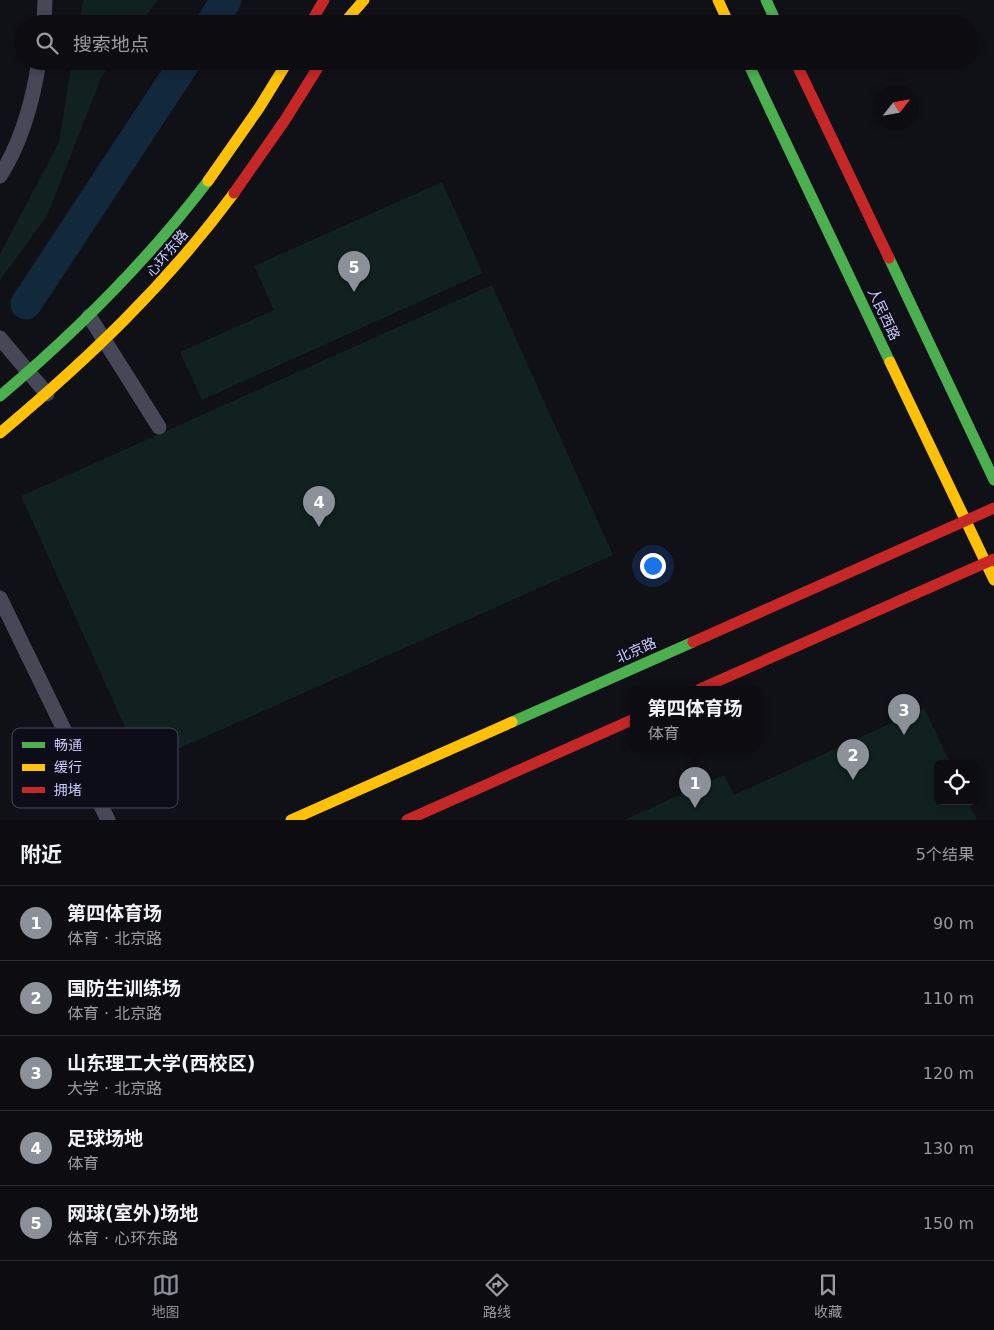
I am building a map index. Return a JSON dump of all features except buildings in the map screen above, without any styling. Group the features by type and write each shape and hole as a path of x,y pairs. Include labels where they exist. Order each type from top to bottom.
{"main road":[{"path":"315,15 324,0"},
{"path":"351,15 364,0"},
{"path":"718,0 725,15"},
{"path":"766,0 773,15"},
{"name":"心环东路","path":"0,396 29,373 137,267 184,211 226,156 282,70"},
{"name":"心环东路","path":"0,433 105,342 158,286 250,174 317,70"},
{"name":"人民西路","path":"751,70 966,521 990,561 994,580"},
{"name":"人民西路","path":"799,70 994,480"},
{"name":"北京路","path":"291,820 994,508"},
{"path":"707,686 990,561"},
{"path":"407,820 630,721"}],"street":[{"path":"44,15 45,0"},
{"path":"0,176 8,163 34,90 37,70"},
{"path":"88,316 159,427"},
{"path":"3,341 47,394"},
{"path":"0,598 63,728"},
{"path":"102,808 108,820"}],"shaded area":[{"path":"83,0 158,0 147,15 80,15"},
{"path":"71,70 107,70 101,78 47,216 0,280 0,254 59,142"},
{"path":"442,182 483,273 202,400 180,352 274,310 254,266"},
{"path":"492,285 613,555 178,749 178,728 125,728 21,496"},
{"path":"924,708 949,760 934,760 934,805 970,805 977,820 624,820 724,775 734,795"}],"waterway":[{"path":"217,15 226,0"},
{"path":"26,304 180,70"}],"traffic: fast":[{"path":"766,0 773,15"},
{"path":"751,70 890,362"},
{"path":"0,396 84,321 161,239 208,181"},
{"path":"889,258 994,480"},
{"path":"512,722 693,642"}],"traffic: slow":[{"path":"351,15 364,0"},
{"path":"718,0 725,15"},
{"path":"208,181 259,108 282,70"},
{"path":"0,433 95,349 124,320 181,259 234,193"},
{"path":"890,362 994,580"},
{"path":"291,820 512,722"}],"traffic: jam":[{"path":"315,15 324,0"},
{"path":"234,193 285,120 316,70"},
{"path":"799,70 889,258"},
{"path":"693,642 994,508"},
{"path":"707,686 994,559"},
{"path":"407,820 630,721"}],"place":[{"name":"网球(室外)场地","path":"354,292"},
{"name":"足球场地","path":"319,527"},
{"name":"山东理工大学(西校区)","path":"904,735"},
{"name":"国防生训练场","path":"853,780"},
{"name":"第四体育场","path":"695,808"}]}
